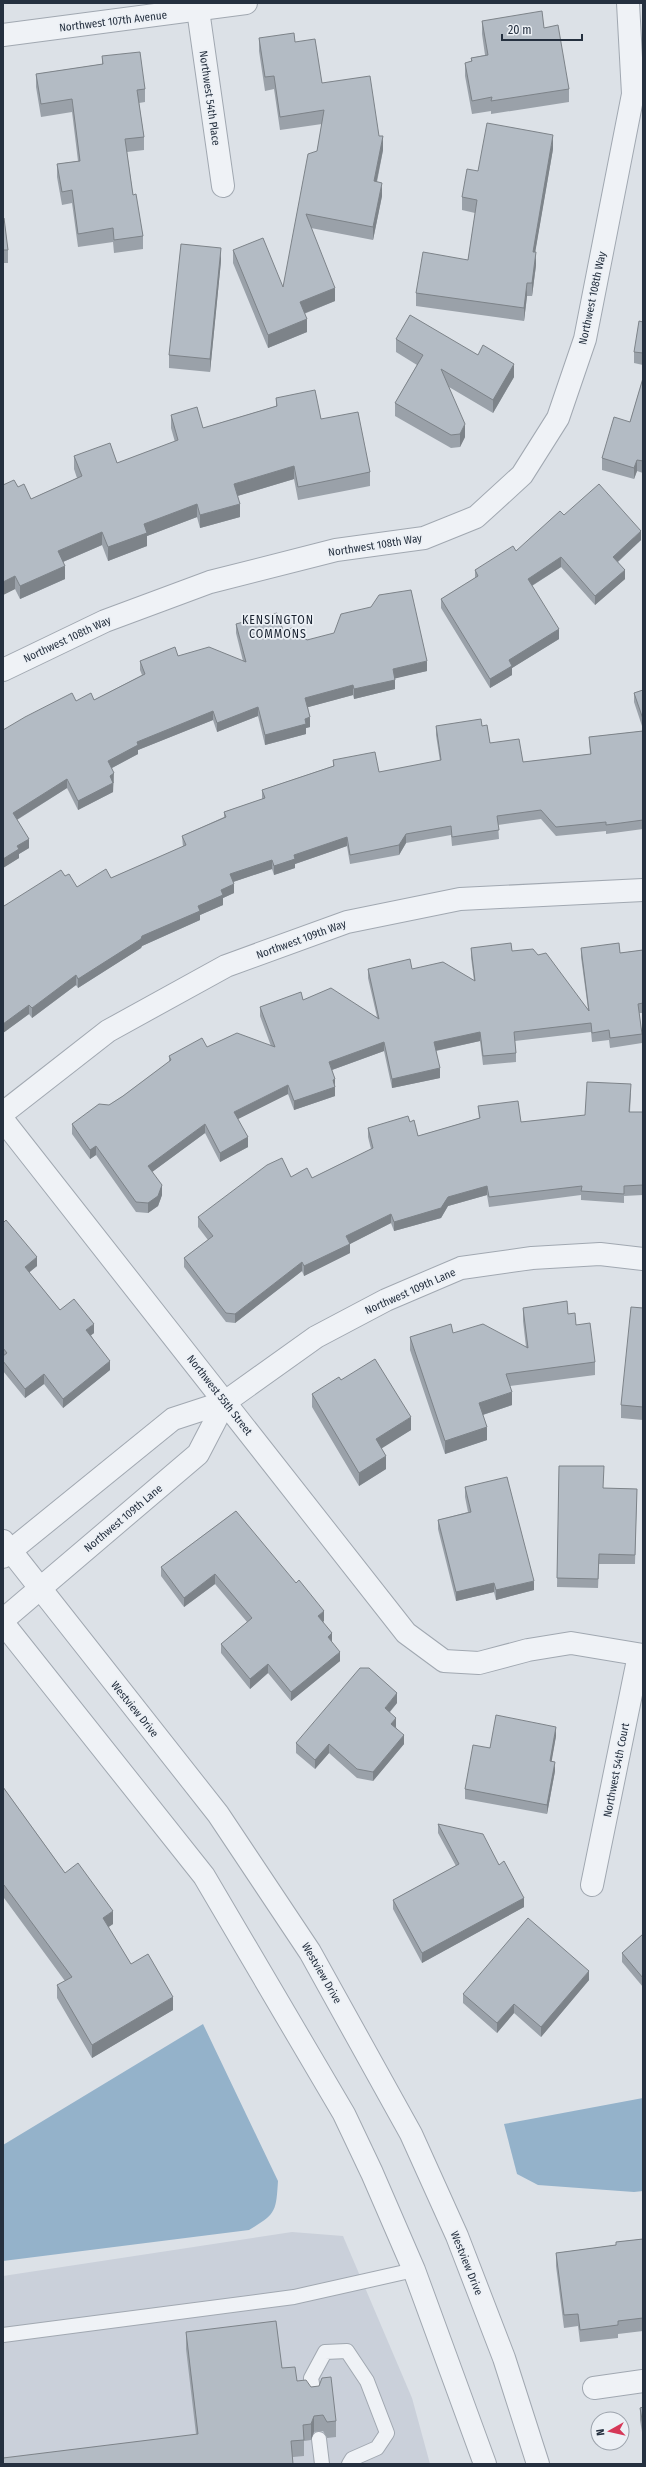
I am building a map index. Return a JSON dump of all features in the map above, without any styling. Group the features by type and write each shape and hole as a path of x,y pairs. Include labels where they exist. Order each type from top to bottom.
{"street":[{"name":"Northwest 107th Avenue","path":"3,35 246,3"},
{"name":"Northwest 108th Way","path":"3,670 105,621 210,582 336,550 424,538 476,517 522,476 558,418 584,339 633,94 628,3"},
{"name":"Northwest 54th Place","path":"198,10 223,186"},
{"name":"Northwest 109th Way","path":"3,1113 115,1027 226,966 347,922 460,899 643,890"},
{"name":"Northwest 55th Street","path":"3,1120 406,1633 444,1661 479,1663 528,1650 571,1644 641,1655"},
{"name":"Northwest 109th Lane","path":"6,1550 173,1419 225,1402 316,1337 386,1300 461,1268 532,1258 600,1254 643,1259"},
{"name":"Northwest 109th Lane","path":"3,1621 198,1454 225,1402"},
{"name":"Westview Drive","path":"6,1550 40,1589 218,1814 310,1952 411,2134 457,2236 504,2358 538,2464"},
{"path":"3,1621 204,1876 344,2114 372,2173 414,2270 486,2464"},
{"name":"Northwest 54th Court","path":"592,1885 641,1655"},
{"path":"594,2388 643,2381"}],"lane":[{"path":"3,2334 294,2297 414,2270"},
{"path":"314,2395 311,2378 325,2352 347,2351 367,2382 387,2433 377,2448 352,2459 349,2464"},
{"path":"319,2439 322,2464"}],"shaded area":[{"path":"292,2232 343,2236 412,2398 430,2464 3,2464 3,2276"}],"water":[{"path":"203,2024 278,2181 275,2206 270,2216 249,2230 3,2261 3,2145"},
{"path":"643,2098 643,2191 634,2192 538,2185 517,2174 504,2124"}],"building":[{"path":"542,11 544,28 558,25 569,89 491,101 492,97 472,101 465,63 472,61 471,58 488,55 482,21"},
{"path":"294,33 295,42 315,39 322,83 370,76 379,136 383,136 374,181 382,183 373,227 306,214 335,288 300,302 307,319 268,335 233,250 263,238 283,287 308,154 317,151 324,110 280,117 274,76 265,77 259,38"},
{"path":"140,52 145,89 137,90 144,137 125,139 133,195 136,194 143,236 114,240 113,228 78,234 72,190 62,192 57,164 80,161 72,99 41,104 36,74 103,64 102,56"},
{"path":"487,123 553,135 533,252 536,252 532,283 527,283 524,308 416,293 423,252 468,260 477,200 462,197 467,169 478,171"},
{"path":"4,218 8,250 3,250"},
{"path":"181,244 221,248 210,359 169,355"},
{"path":"410,315 478,355 483,345 514,364 493,400 441,369 465,424 460,434 451,435 395,403 423,355 396,339"},
{"path":"639,321 643,322 643,353 634,352"},
{"path":"643,378 643,461 637,460 634,468 602,458 614,417 630,422"},
{"path":"315,390 321,419 358,412 370,472 298,487 294,466 234,484 240,504 200,515 197,504 144,524 147,533 108,547 102,532 58,551 65,566 20,586 15,576 3,582 3,485 14,480 18,487 24,484 31,499 82,476 74,456 110,443 117,463 178,440 171,415 197,407 203,428 277,406 276,398"},
{"path":"599,484 641,531 613,557 625,570 595,596 561,557 528,579 559,629 509,660 512,666 490,679 441,599 478,576 475,570 513,546 516,551 560,511 564,515"},
{"path":"411,590 427,661 393,669 395,680 354,689 353,685 305,698 310,717 305,719 306,724 265,735 258,707 217,723 213,711 137,742 138,745 108,761 114,773 110,776 113,783 78,801 67,779 13,813 29,839 17,846 19,849 3,859 3,730 72,693 76,701 91,693 94,700 145,674 140,661 175,647 178,656 209,647 246,662 236,624 277,613 283,630 292,628 307,640 334,633 341,614 371,607 379,595"},
{"path":"643,690 643,719 634,693"},
{"path":"481,719 482,726 487,725 490,743 519,739 523,762 591,754 589,737 643,731 643,820 606,825 606,822 556,827 541,810 497,816 499,830 452,837 451,826 406,834 399,845 350,855 347,837 294,855 295,859 274,866 272,860 230,874 234,884 221,890 223,895 198,906 200,911 142,936 141,939 78,979 76,975 32,1008 29,1005 3,1024 3,905 4,906 61,870 65,876 69,874 77,887 106,869 111,878 186,845 182,836 226,817 224,812 265,798 262,790 334,766 333,760 375,752 379,772 441,760 436,726"},
{"path":"511,943 512,951 533,949 538,955 546,953 589,1011 581,948 619,943 620,953 643,950 643,1003 638,1004 642,1034 610,1038 609,1030 592,1033 591,1023 514,1032 516,1053 483,1056 480,1032 434,1042 440,1068 392,1079 384,1042 329,1062 335,1079 333,1080 335,1087 294,1101 288,1085 234,1112 248,1137 220,1153 205,1124 148,1166 162,1185 158,1196 148,1203 136,1202 96,1146 90,1150 72,1124 99,1104 109,1105 123,1096 171,1060 169,1056 202,1038 207,1047 237,1033 275,1047 260,1007 301,992 303,1000 331,988 379,1019 368,969 410,959 412,969 443,962 475,981 471,948"},
{"path":"587,1082 631,1084 629,1112 643,1112 643,1185 624,1186 624,1194 581,1191 582,1186 489,1197 487,1186 448,1197 441,1208 394,1222 391,1214 346,1236 350,1244 304,1266 302,1262 235,1314 226,1313 184,1258 213,1236 198,1217 267,1165 282,1158 291,1177 307,1168 312,1178 373,1148 368,1128 408,1116 410,1122 414,1120 418,1136 480,1118 478,1106 518,1101 521,1122 585,1115"},
{"path":"6,1220 37,1257 25,1267 60,1310 74,1299 94,1324 86,1330 110,1361 63,1399 44,1374 25,1389 3,1361 3,1356 7,1353 3,1348 3,1223"},
{"path":"567,1301 568,1314 575,1313 576,1325 590,1323 595,1362 506,1374 512,1392 479,1403 487,1427 445,1441 410,1337 451,1324 453,1333 483,1324 528,1348 523,1308"},
{"path":"631,1307 643,1308 643,1407 621,1405"},
{"path":"375,1359 411,1417 376,1439 386,1456 359,1473 312,1394 339,1377 341,1380"},
{"path":"559,1466 604,1466 603,1488 637,1489 635,1555 599,1554 598,1579 557,1578"},
{"path":"507,1477 534,1581 496,1590 494,1583 456,1592 438,1520 471,1512 465,1487"},
{"path":"236,1511 296,1583 299,1580 324,1611 318,1616 332,1633 328,1637 340,1652 291,1692 268,1664 250,1679 221,1644 252,1618 215,1574 184,1598 161,1567"},
{"path":"360,1668 369,1668 397,1693 385,1708 396,1718 391,1724 404,1735 373,1772 357,1769 329,1744 315,1760 296,1743"},
{"path":"496,1715 556,1727 550,1761 555,1762 547,1805 465,1789 473,1745 490,1748"},
{"path":"3,1787 65,1873 78,1863 113,1911 103,1918 131,1964 148,1954 173,1997 92,2045 57,1985 72,1977 4,1885 3,1886"},
{"path":"438,1824 483,1834 499,1865 504,1861 524,1898 422,1953 393,1900 459,1864"},
{"path":"528,1918 589,1971 541,2027 514,2004 497,2023 463,1994"},
{"path":"643,1934 643,1978 622,1953"},
{"path":"643,2239 643,2318 618,2321 618,2325 580,2330 578,2314 564,2315 556,2253 616,2245 616,2242"},
{"path":"276,2321 282,2368 295,2367 297,2381 306,2380 311,2387 319,2386 322,2378 331,2377 336,2421 327,2422 323,2415 314,2416 311,2424 303,2425 304,2440 291,2441 293,2464 3,2464 3,2458 198,2434 186,2332"},
{"path":"643,2407 643,2425 640,2408"}],"district":[{"name":"KENSINGTON COMMONS","path":"278,627"}]}
